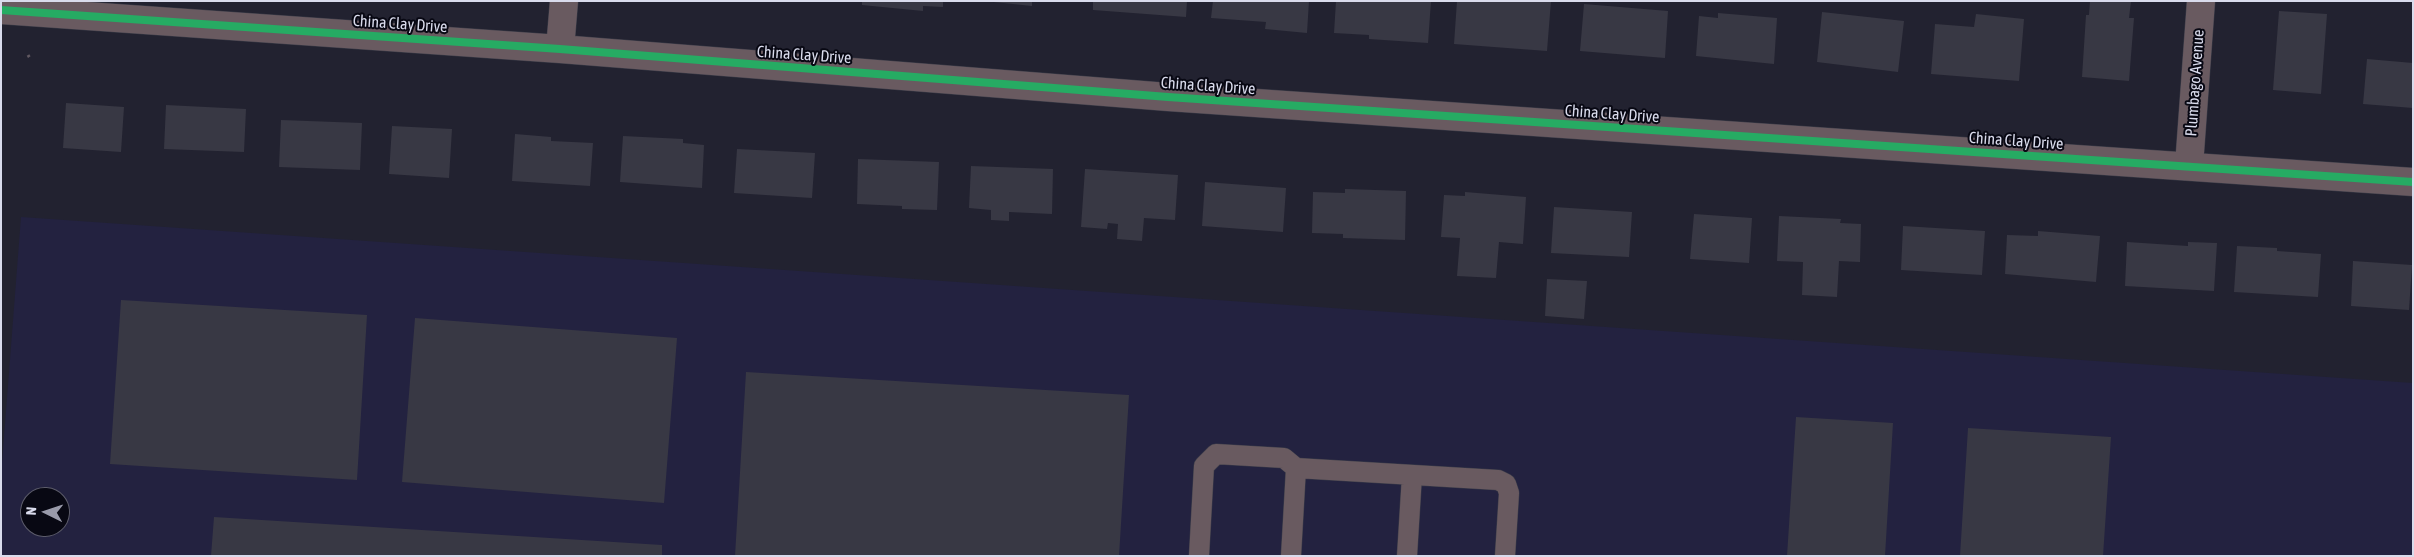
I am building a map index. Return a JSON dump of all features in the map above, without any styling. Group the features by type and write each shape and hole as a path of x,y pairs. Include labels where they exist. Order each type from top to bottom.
{"street":[{"path":"560,49 564,1"},
{"name":"Plumbago Avenue","path":"2189,166 2201,1"},
{"name":"China Clay Drive","path":"1,10 560,49 1168,97 2413,182"}],"lane":[{"path":"1199,556 1204,466 1216,454 1284,458 1296,468 1498,480 1506,484 1508,493 1505,556"},
{"path":"1291,556 1296,468"},
{"path":"1407,556 1412,475"}],"path":[{"path":"28,55 31,60"}],"shaded area":[{"path":"21,217 2413,383 2413,556 1,556 1,476"}],"building":[{"path":"862,1 943,1 943,7 923,6 923,11 862,5"},
{"path":"984,1 1032,1 1032,6"},
{"path":"1093,1 1187,1 1186,17 1093,10"},
{"path":"1213,1 1309,1 1307,33 1265,29 1266,22 1211,18"},
{"path":"1336,1 1431,1 1428,43 1369,39 1369,35 1334,33"},
{"path":"1457,1 1551,1 1547,51 1454,44"},
{"path":"2090,1 2131,1 2129,18 2134,18 2129,81 2082,77 2086,15 2089,15"},
{"path":"1584,4 1668,11 1665,58 1580,51"},
{"path":"2279,11 2327,14 2321,94 2273,90"},
{"path":"1822,12 1904,21 1898,72 1817,62"},
{"path":"1718,13 1777,18 1774,64 1696,56 1699,16 1718,18"},
{"path":"1976,14 2024,19 2019,81 1931,74 1935,24 1974,27"},
{"path":"2367,59 2413,63 2413,108 2363,104"},
{"path":"66,103 124,107 121,152 63,148"},
{"path":"166,105 246,109 244,152 164,149"},
{"path":"281,120 362,123 360,170 279,167"},
{"path":"392,126 452,129 449,178 389,174"},
{"path":"515,134 551,137 551,141 593,143 590,186 512,181"},
{"path":"623,136 683,139 683,143 704,145 702,188 620,182"},
{"path":"737,149 815,153 812,198 734,193"},
{"path":"858,159 939,162 937,210 902,209 902,206 857,204"},
{"path":"971,166 1053,169 1052,214 1009,212 1009,221 991,220 991,210 969,208"},
{"path":"1085,169 1178,175 1175,220 1144,218 1142,241 1117,239 1118,224 1108,223 1107,229 1081,227"},
{"path":"1205,182 1286,188 1283,232 1202,226"},
{"path":"1345,189 1406,191 1405,240 1343,238 1343,234 1312,233 1313,192 1345,193"},
{"path":"1465,192 1526,197 1523,244 1499,242 1496,278 1457,276 1460,238 1441,237 1444,195 1465,196"},
{"path":"1554,207 1632,212 1629,257 1551,253"},
{"path":"1694,214 1752,218 1749,263 1690,259"},
{"path":"1779,216 1841,219 1840,223 1861,224 1860,262 1839,261 1837,297 1802,295 1803,262 1777,261"},
{"path":"1903,226 1985,231 1982,275 1901,270"},
{"path":"2038,231 2100,236 2096,282 2005,274 2007,235 2038,236"},
{"path":"2127,242 2188,246 2188,242 2217,243 2214,291 2125,286"},
{"path":"2237,246 2277,248 2277,251 2321,254 2318,297 2234,292"},
{"path":"2353,261 2412,265 2409,310 2351,306"},
{"path":"1547,279 1587,281 1584,319 1545,316"},
{"path":"121,300 367,315 357,480 110,464"},
{"path":"415,318 677,338 664,503 402,482"},
{"path":"746,372 1129,395 1119,556 735,556"},
{"path":"1796,417 1893,423 1885,556 1787,556"},
{"path":"1968,428 2111,437 2103,556 1960,556"},
{"path":"214,517 662,545 662,556 211,556"}],"cycle path":[{"path":"1,10 560,49 1168,97 2413,182"}]}
